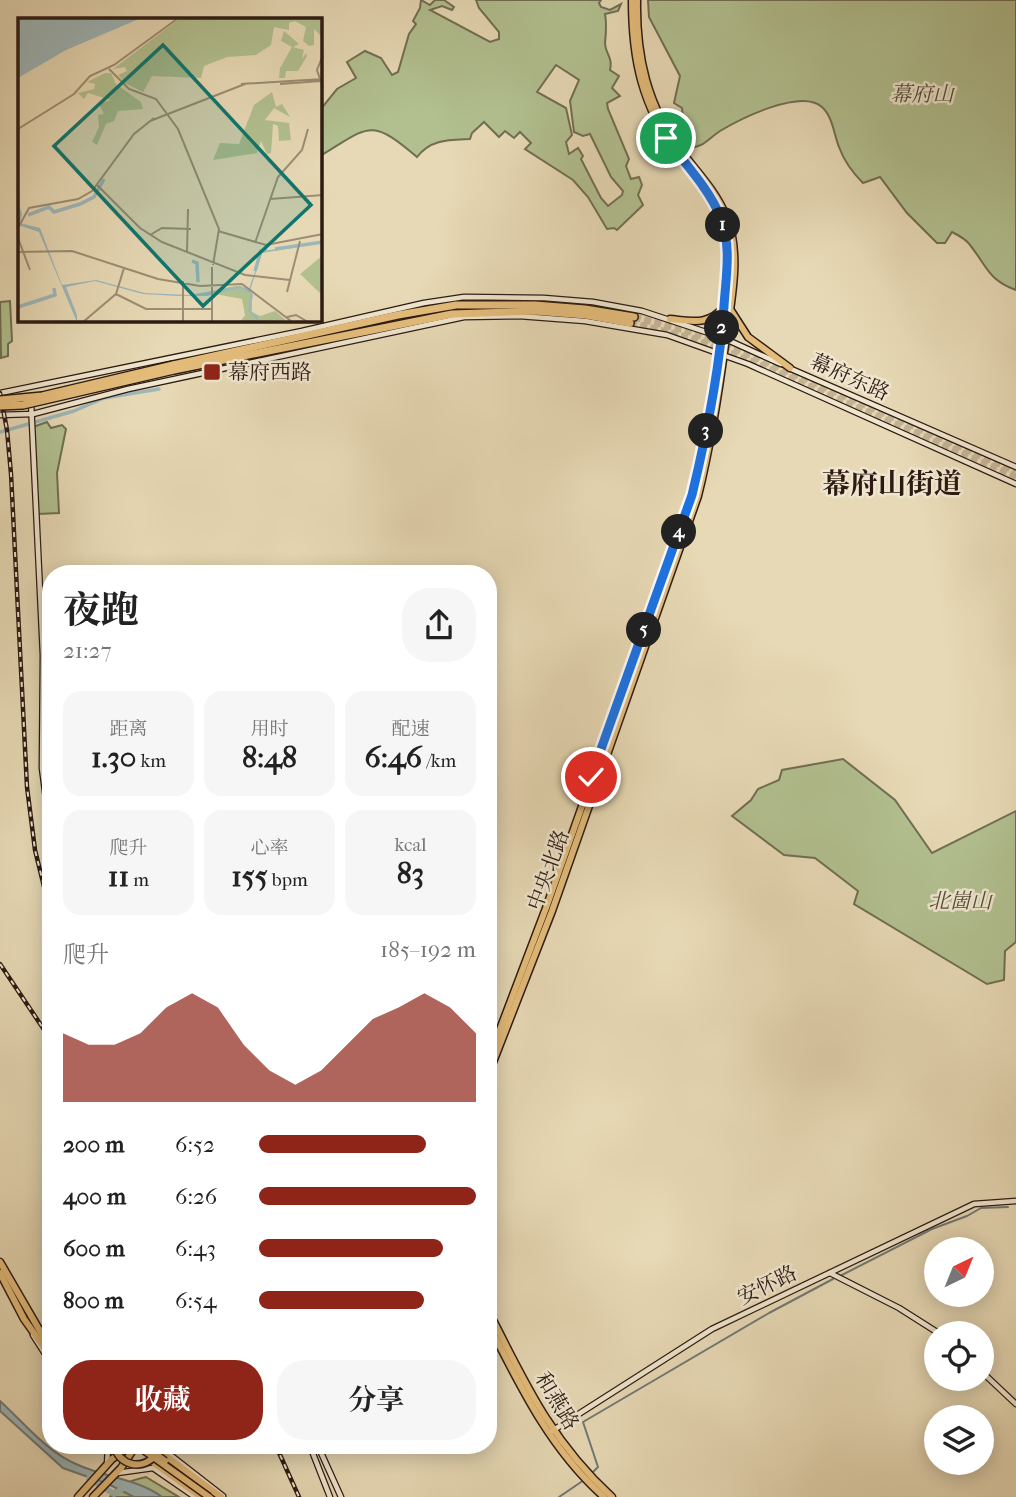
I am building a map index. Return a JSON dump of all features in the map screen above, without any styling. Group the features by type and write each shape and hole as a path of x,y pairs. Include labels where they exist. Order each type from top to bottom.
{"highway":[{"path":"0,400 42,396 398,315 456,306 534,305 585,309 632,320"},
{"path":"0,406 23,405 173,367"}],"main road":[{"name":"中央北路","path":"497,1052 552,911 698,496 708,456 722,353 727,308 728,256 725,230 714,203 666,138 649,107 636,63 634,0"},
{"path":"0,393 424,303 464,297 593,302 670,319 694,321 709,320 727,308 748,337 790,368"},
{"path":"0,415 33,415 192,375 464,317 519,316 585,321 667,335 722,353"},
{"name":"幕府东路","path":"670,319 723,338 1016,467"},
{"name":"中央北路","path":"497,1037 546,908 692,495 722,353"},
{"name":"幕府东路","path":"722,353 1016,484"},
{"path":"52,383 56,409"},
{"path":"29,388 33,415 42,635"},
{"name":"安怀路","path":"550,1432 712,1329 974,1204 1016,1200"},
{"path":"0,1262 6,1283 19,1294 42,1336"},
{"path":"0,1273 42,1348"},
{"path":"830,1273 924,1324"},
{"path":"24,1319 42,1344"},
{"path":"34,1322 42,1330"},
{"name":"和燕路","path":"497,1328 550,1432 612,1497"},
{"name":"和燕路","path":"497,1340 525,1394 566,1458 604,1497"},
{"path":"994,1384 1016,1404"},
{"path":"107,1465 108,1454"},
{"path":"118,1454 121,1459 136,1465 150,1461 156,1454"},
{"path":"92,1491 100,1472 123,1454"},
{"path":"80,1497 109,1480 129,1454"},
{"path":"148,1454 210,1493 223,1497"},
{"path":"156,1454 215,1497"},
{"path":"168,1454 210,1493"},
{"path":"169,1454 223,1497"},
{"path":"313,1454 330,1497"},
{"path":"322,1454 341,1497"},
{"path":"88,1497 121,1459"},
{"path":"150,1461 201,1497"},
{"path":"116,1473 153,1468 195,1497"}],"green space":[{"path":"421,0 430,5 435,0 444,0 454,7 452,10 442,6 430,10 490,42 499,39 499,32 479,8 476,0 601,0 601,7 610,10 621,4 618,11 605,14 605,43 610,70 619,76 612,88 620,96 607,103 629,159 626,166 631,179 639,177 642,185 638,195 643,205 617,230 607,229 588,197 573,180 525,149 531,143 520,132 514,138 505,131 499,137 484,122 472,133 470,139 434,144 417,157 388,135 369,130 349,138 322,155 322,108 337,89 356,78 347,62 365,51 381,58 392,75 398,72 409,34 416,24 413,21","holes":["556,65 579,80 570,101 574,132 583,136 590,134 611,177 623,191 622,195 608,206 601,198 578,148 569,154 566,142 572,135 566,108 537,92"]},
{"name":"幕府山","path":"648,0 1016,0 1016,290 999,282 968,243 959,236 952,232 945,243 937,243 907,213 880,177 863,183 843,157 826,111 812,102 800,101 771,107 729,126 702,145 688,148 674,131 675,125 683,118 682,108 674,103 680,76 649,17"},
{"path":"10,301 12,341 8,344 8,356 1,358 0,302"},
{"path":"47,422 51,428 62,425 66,429 57,473 59,513 38,514 33,427"},
{"name":"北崮山","path":"843,759 895,800 932,853 1016,811 1016,942 1005,951 1004,980 987,984 854,904 858,891 815,858 784,855 732,816 751,800 758,789 779,780 782,770"},
{"path":"146,1477 179,1497 110,1497 125,1484"}],"water":[{"path":"0,1401 42,1441 42,1449 0,1411"},
{"path":"48,1454 58,1454 86,1468 142,1486 162,1497 134,1497 108,1484 63,1468"}],"waterway":[{"path":"0,432 74,411 104,398 159,389"},
{"path":"840,1276 932,1229 981,1208 1008,1207"},
{"path":"591,1474 598,1467 583,1422 769,1313 833,1279"},
{"path":"89,1478 114,1494 125,1487"},
{"path":"559,1497 584,1480"}],"tunnel":[{"path":"634,317 691,332 755,357 1016,471"},
{"path":"630,323 691,338 753,362 1016,477"}],"railway":[{"path":"0,393 11,474 27,787 35,850 42,878"},
{"path":"0,964 42,1027"},
{"path":"280,1454 299,1497"}],"place":[{"name":"幕府西路","path":"212,372"}],"district":[{"name":"幕府山街道","path":"892,483"}],"route":[{"path":"591,777 692,495 702,455 724,316 728,256 725,230 714,203 666,138"}]}
